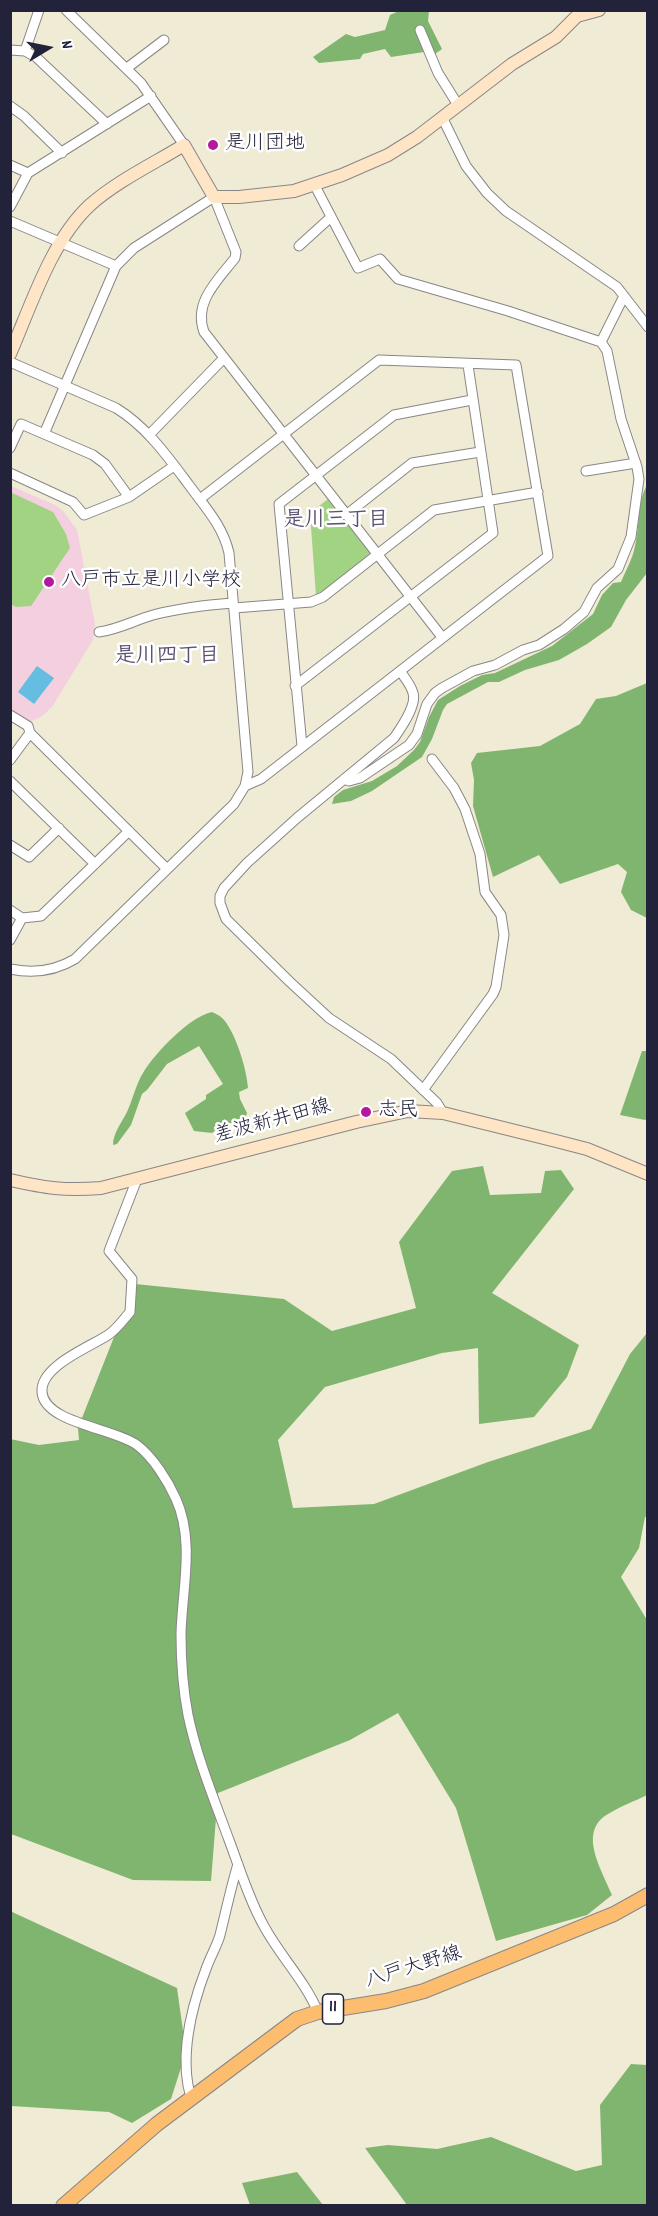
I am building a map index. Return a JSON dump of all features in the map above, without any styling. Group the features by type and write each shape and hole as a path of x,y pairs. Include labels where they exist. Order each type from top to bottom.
{"main road":[{"name":"八戸大野線","path":"63,2205 157,2124 297,2019 318,2012 365,2006 424,1991 614,1914 648,1895"}],"street":[{"path":"25,51 39,10"},
{"path":"66,10 127,68 151,96 184,145 214,197 236,252 235,258 203,300 200,316 204,332 442,637"},
{"path":"44,434 116,266 134,248 214,197 294,191 342,175 388,155 512,64 556,37 580,12 599,10"},
{"path":"420,30 438,73 459,105"},
{"path":"127,68 164,40"},
{"path":"10,50 25,51 36,57 107,124"},
{"path":"10,207 28,173 151,96"},
{"path":"10,106 24,116 62,153"},
{"path":"442,117 466,166 487,193 506,211 604,277 624,296 648,327"},
{"path":"10,354 59,242 74,223 91,205 184,145"},
{"path":"10,165 28,173"},
{"path":"314,184 358,268 380,259 398,279 508,311 601,342 607,351 621,419 639,479 628,545 618,569 597,588 584,612 550,639 495,665 473,671 442,688 427,704 417,734 410,745 360,778 349,781 344,779"},
{"path":"299,246 331,217"},
{"path":"10,221 116,266"},
{"path":"601,342 624,296"},
{"path":"149,435 224,358"},
{"path":"200,499 379,360 516,365 548,556 261,779 245,786"},
{"path":"10,362 116,408 129,416 149,435 218,523 226,541 234,605 247,762 245,786 234,804 75,959 47,970 10,969"},
{"path":"295,686 493,533 468,365"},
{"path":"302,746 279,504 394,415 472,400"},
{"path":"10,448 21,424 93,455 110,470 129,497"},
{"path":"346,515 412,464 480,452"},
{"path":"586,471 636,463"},
{"path":"10,473 73,502 84,515 129,497 174,466"},
{"path":"99,632 110,631 125,623 154,614 200,606 311,602 323,597 434,510 538,492"},
{"path":"400,671 414,695 404,724 394,738 247,863 224,888 220,896 221,909 226,919 251,945 329,1018 391,1059 444,1113"},
{"path":"10,715 28,726 30,733 167,869"},
{"path":"10,760 30,733"},
{"path":"423,1090 493,994 504,935 501,915 485,891 480,854 465,809 454,788 432,759"},
{"path":"10,781 95,864"},
{"path":"10,845 28,857 59,828"},
{"path":"10,910 22,918 41,916 129,831"},
{"path":"10,940 22,918"},
{"name":"差波新井田線","path":"10,1180 71,1191 101,1188 408,1111 444,1113 587,1149 648,1173"},
{"path":"136,1179 109,1251 132,1279 130,1312 109,1335 64,1360 54,1369 43,1384 42,1393 49,1408 59,1414 78,1423 110,1431 138,1446 159,1470 176,1499 182,1517 186,1546 181,1636 188,1714 198,1759 265,1928 287,1964 310,1992 318,2012"},
{"path":"191,2098 186,2082 188,2072 186,2051 197,1996 219,1937 238,1864"}],"shaded area":[{"name":"八戸市立是川小学校","path":"11,486 55,505 63,511 77,530 95,624 93,640 52,707 41,717 26,723 11,712"}],"green space":[{"path":"399,11 429,11 428,21 442,49 435,54 424,52 391,57 385,49 363,54 360,59 319,63 313,57 346,34 355,37 385,30 390,15"},
{"path":"647,485 647,573 626,600 611,627 559,660 525,670 499,682 488,682 447,704 422,757 372,791 351,801 332,804 334,797 343,790 372,781 397,766 414,750 420,742 438,700 482,675 495,673 552,646 593,614 602,595 613,583 621,582 631,560 637,538 640,506"},
{"path":"10,492 53,512 66,534 70,548 31,606 16,607 11,604"},
{"path":"328,499 369,551 370,557 316,596 310,513"},
{"path":"647,683 647,918 631,910 621,892 627,872 618,864 560,884 539,855 493,877 473,806 474,780 471,763 477,753 540,746 580,724 596,699 616,696"},
{"path":"212,1012 221,1017 228,1026 240,1052 248,1088 239,1092 247,1113 245,1119 223,1126 212,1133 194,1131 185,1113 223,1084 199,1046 167,1064 142,1094 131,1125 117,1144 113,1145 116,1132 148,1065 183,1028"},
{"path":"642,1051 648,1051 648,1118 645,1120 620,1115"},
{"path":"483,1166 490,1195 541,1193 545,1171 561,1170 574,1189 492,1293 579,1345 567,1377 534,1417 479,1424 478,1348 442,1353 325,1387 278,1440 293,1508 374,1504 488,1462 591,1429 630,1354 647,1333 647,1516 639,1548 621,1577 647,1620 647,1795 608,1814 599,1822 594,1831 593,1841 598,1863 612,1895 587,1915 496,1941 456,1808 398,1713 350,1740 218,1793 211,1881 133,1880 11,1834 10,1439 39,1445 79,1440 78,1428 135,1284 284,1299 332,1331 416,1308 399,1242 452,1171"},
{"path":"10,1911 177,1988 186,2052 171,2099 132,2123 109,2112 11,2106"},
{"path":"631,2064 647,2065 647,2205 407,2205 365,2148 388,2145 437,2149 491,2137 576,2171 602,2165 600,2105"},
{"path":"297,2172 323,2205 250,2205 242,2183"}],"water":[{"path":"37,666 54,678 34,704 18,692"}],"place":[{"name":"是川団地","path":"213,145"},
{"name":"八戸市立是川小学校","path":"49,582"},
{"name":"志民","path":"366,1112"}],"district":[{"name":"是川三丁目","path":"336,522"},
{"name":"是川四丁目","path":"167,658"}]}
